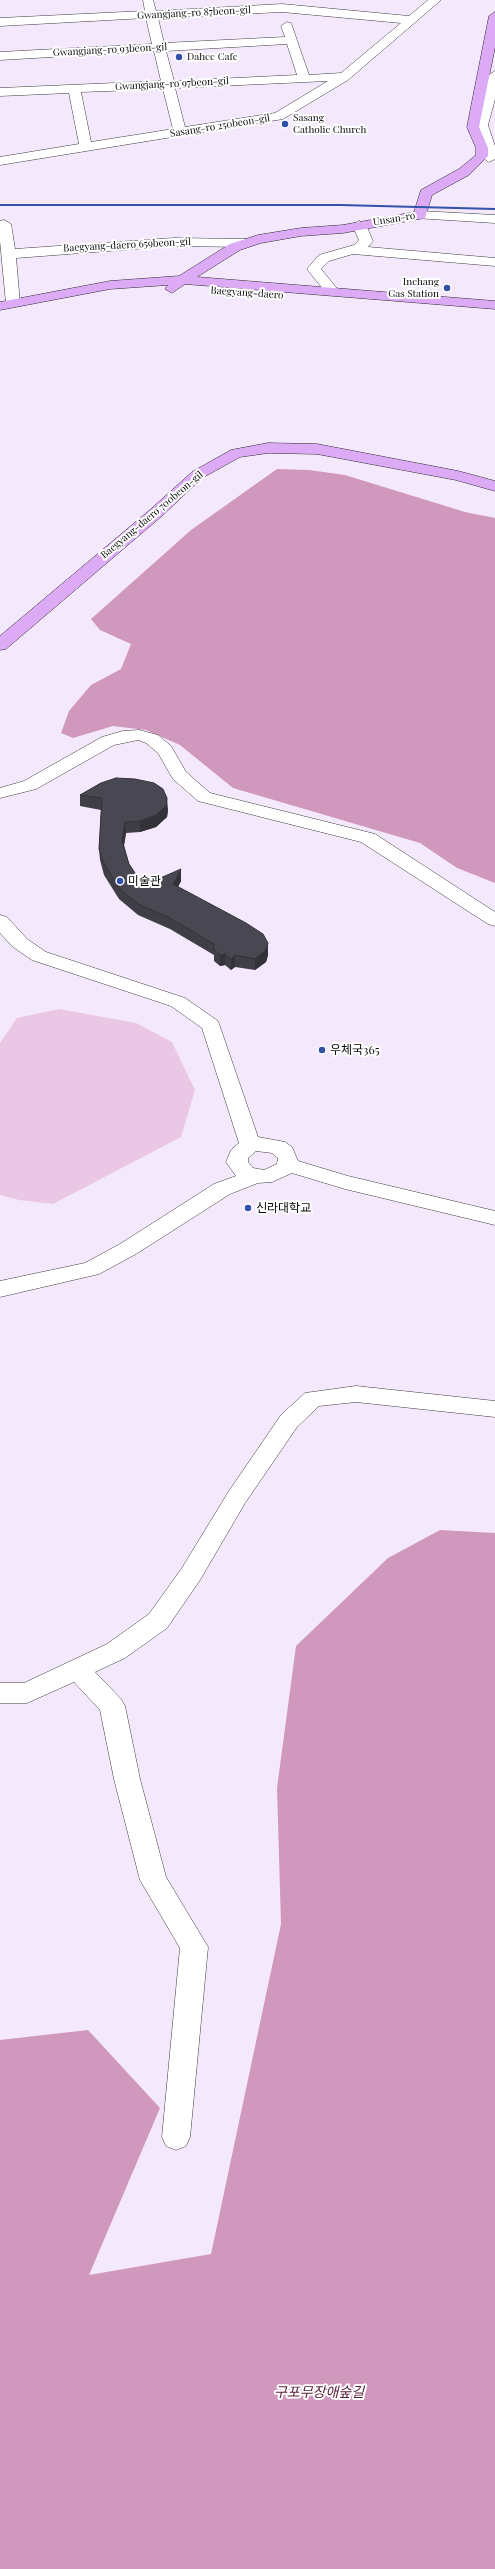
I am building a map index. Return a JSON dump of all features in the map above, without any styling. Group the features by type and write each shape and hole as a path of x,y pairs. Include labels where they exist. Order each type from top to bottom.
{"main road":[{"name":"Unsan-ro","path":"177,285 235,247 246,243 281,235 343,229 420,215 426,193 464,172 482,156 482,148 474,127 495,16"},
{"name":"Baegyang-daero","path":"7,305 110,285 177,285 332,291 494,306"},
{"name":"Baegyang-daero","path":"0,314 120,292 177,285 224,291 494,306"},
{"name":"Baegyang-daero 700beon-gil","path":"0,645 157,512 197,476 236,453 268,448 317,449 458,476 495,486"}],"street":[{"path":"147,0 180,132"},
{"name":"Sasang-ro 250beon-gil","path":"0,161 279,116 344,77 435,0"},
{"path":"282,4 304,78"},
{"name":"Gwangjang-ro 87beon-gil","path":"0,22 151,15 282,4 412,20"},
{"name":"Gwangjang-ro 93beon-gil","path":"0,56 292,40"},
{"path":"489,158 492,151 487,144 482,125 495,75"},
{"name":"Gwangjang-ro 97beon-gil","path":"0,92 344,77"},
{"path":"74,89 86,147"},
{"path":"420,215 495,219"},
{"path":"4,224 10,254 7,305"},
{"path":"332,291 314,269 324,258 359,248 366,241 359,225"},
{"name":"Baegyang-daero 659beon-gil","path":"10,254 174,242 246,243"},
{"path":"353,250 495,262"},
{"path":"0,793 13,791 30,785 108,741 123,736 139,735 152,739 165,750 179,775 204,797 368,838 494,919"},
{"path":"0,921 20,942 39,956 178,1002 211,1025 244,1150 237,1162 240,1168 255,1176"},
{"path":"0,1289 91,1269 128,1249 184,1211 222,1188 255,1176 275,1175 287,1165 288,1158 278,1147 260,1144 244,1150 195,1196 184,1211"},
{"path":"287,1165 345,1182 495,1218"},
{"path":"0,1693 27,1693 116,1651 158,1621 191,1574 237,1497 289,1421 313,1399 356,1394 495,1409"},
{"path":"77,1669 112,1706 127,1778 152,1880 194,1947 176,2137"}],"green space":[{"path":"277,469 309,470 345,475 465,512 495,518 495,883 457,868 420,843 233,788 180,745 146,730 113,726 73,738 61,733 69,711 91,685 121,669 131,644 100,630 91,619 191,530"},
{"name":"구포무장애숲길","path":"440,1530 495,1533 495,2569 0,2569 0,2040 88,2030 160,2108 89,2275 211,2254 281,1924 277,1788 296,1646 388,1558"}],"shaded area":[{"path":"59,1009 136,1023 172,1042 195,1090 181,1137 53,1204 19,1200 0,1195 0,1043 17,1018"}],"building":[{"name":"미술관","path":"116,778 135,779 154,783 163,789 167,798 166,806 156,815 140,821 125,822 122,841 129,864 137,876 149,883 181,869 173,884 246,923 263,934 268,943 266,950 255,959 235,955 231,959 225,954 220,955 214,949 214,944 170,918 138,904 119,888 104,863 99,849 102,798 80,795 101,783"}],"railway":[{"path":"0,205 340,205 495,209"}],"place":[{"name":"Dahee Cafe","path":"179,57"},
{"name":"Sasang Catholic Church","path":"285,124"},
{"name":"Inchang Gas Station","path":"447,288"},
{"name":"미술관","path":"120,881"},
{"name":"우체국365","path":"322,1050"},
{"name":"신라대학교","path":"248,1208"}]}
